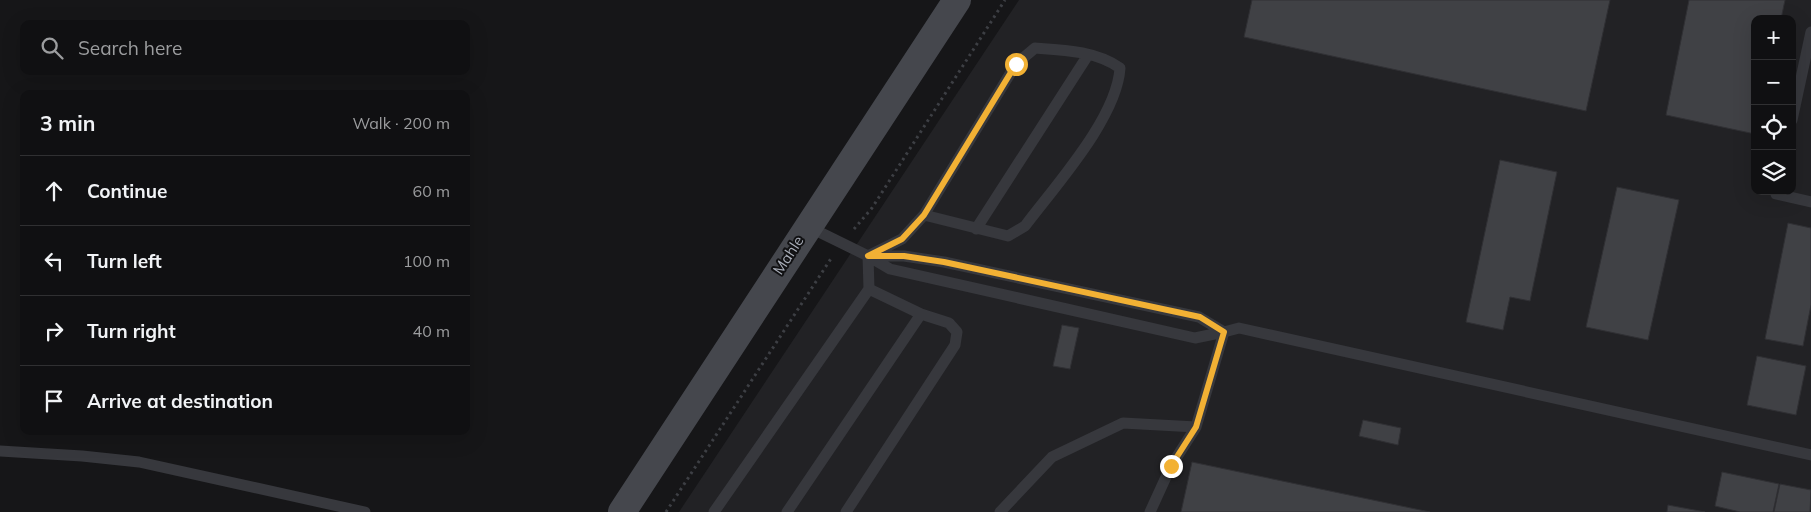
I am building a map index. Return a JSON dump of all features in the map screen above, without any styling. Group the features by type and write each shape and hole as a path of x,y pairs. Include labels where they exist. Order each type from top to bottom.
{"street":[{"name":"Mahle","path":"622,512 957,0"}],"lane":[{"path":"1795,105 1811,32"},
{"path":"868,256 902,239 924,215 1016,64 1035,48 1106,58 1120,68 1119,82 1102,122 1024,226 1008,236 924,215"},
{"path":"976,229 1088,55"},
{"path":"1780,195 1811,202"},
{"path":"808,226 890,269 1195,338 1239,328 1811,454"},
{"path":"714,512 869,289 868,256"},
{"path":"868,256 904,256 954,264 1200,317 1224,332"},
{"path":"846,512 955,345 957,332 949,323 921,314 869,289"},
{"path":"787,512 921,314"},
{"path":"1150,512 1171,466 1196,427 1224,332"},
{"path":"1000,512 1052,457 1123,423 1196,427"},
{"path":"0,451 139,462 366,512"}],"shaded area":[{"path":"1019,0 1811,0 1811,512 679,512"}],"building":[{"path":"1252,0 1610,0 1586,111 1244,37"},
{"path":"1689,0 1785,0 1782,15 1751,15 1751,133 1666,115"},
{"path":"1500,160 1557,172 1530,301 1510,297 1503,330 1466,322"},
{"path":"1617,187 1679,200 1648,340 1586,327"},
{"path":"1788,223 1811,228 1811,305 1803,346 1765,339"},
{"path":"1062,325 1079,328 1070,369 1053,366"},
{"path":"1757,356 1806,366 1796,415 1747,405"},
{"path":"1363,420 1401,428 1398,445 1359,436"},
{"path":"1192,462 1430,512 1181,512"},
{"path":"1722,472 1779,484 1773,512 1740,512 1715,506"},
{"path":"1780,484 1811,490 1810,512 1774,512"},
{"path":"1668,505 1705,512 1667,512"}],"route":[{"path":"1016,64 924,215 902,239 868,256 904,256 944,262 1200,317 1224,332 1207,397 1196,427 1171,466"}]}
